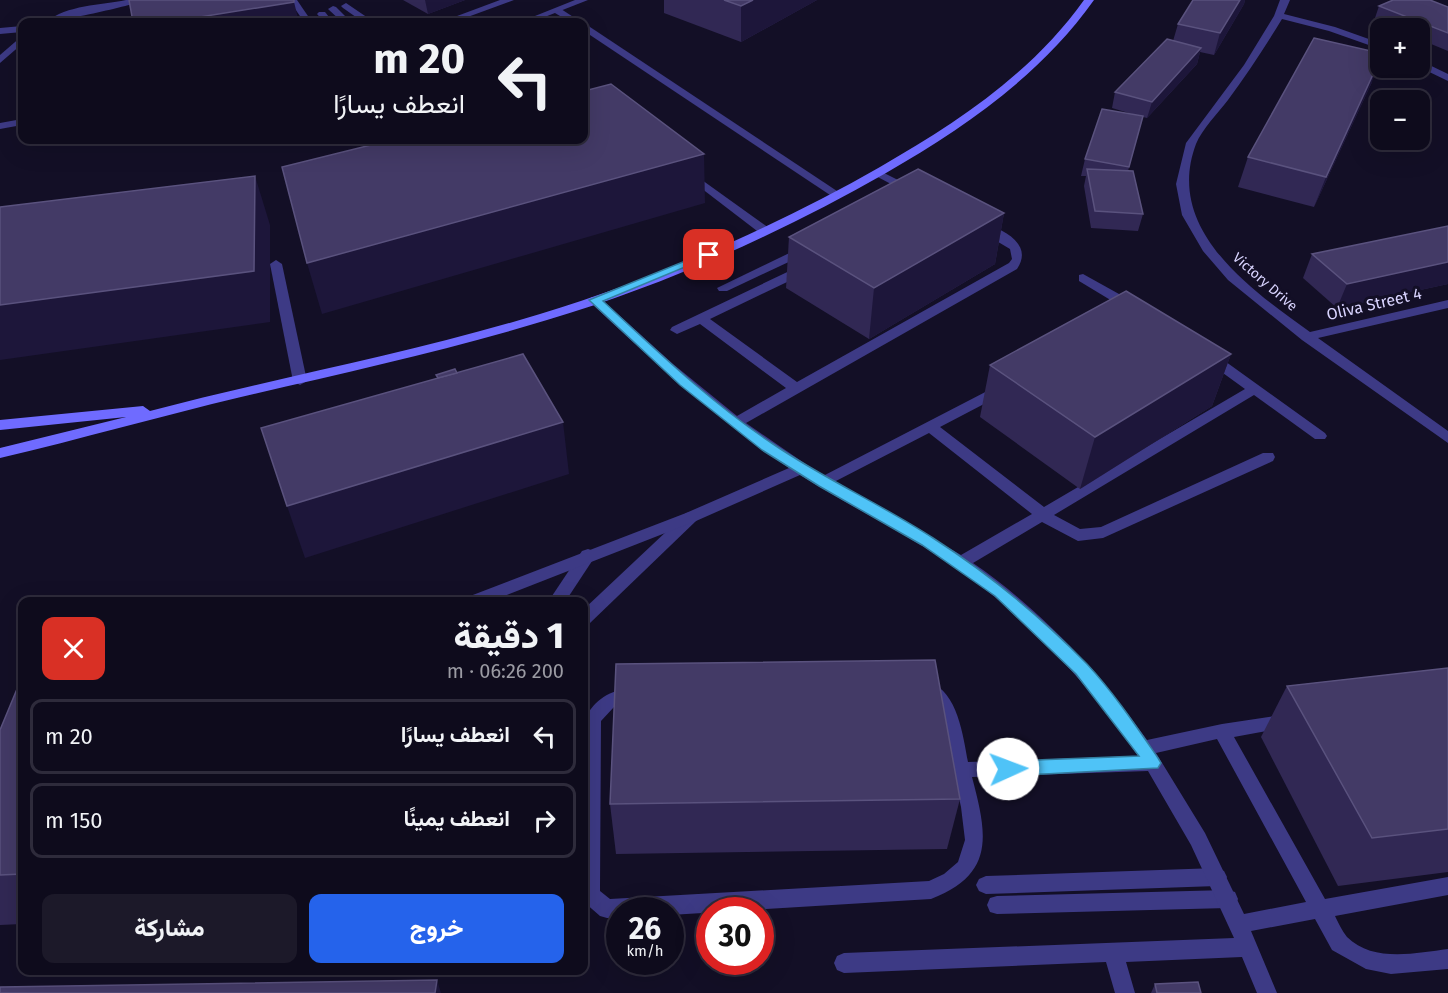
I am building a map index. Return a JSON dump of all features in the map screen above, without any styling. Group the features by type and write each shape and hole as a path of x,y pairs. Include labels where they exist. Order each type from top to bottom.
{"main road":[{"path":"0,453 415,352 595,300 765,231 878,173 928,143 1009,85 1052,46 1089,0"},
{"path":"0,425 188,406"}],"street":[{"path":"76,13 94,0"},
{"path":"62,18 140,0"},
{"path":"457,18 509,0"},
{"path":"537,18 583,0"},
{"name":"Victory Drive","path":"1285,0 1279,16 1248,66 1191,143 1184,169 1183,200 1198,234 1232,277 1308,337 1448,438"},
{"path":"293,1 305,18"},
{"path":"346,6 362,18"},
{"path":"333,9 343,18"},
{"path":"558,11 569,18"},
{"path":"1279,16 1332,29 1370,42"},
{"path":"0,31 18,29"},
{"path":"588,30 837,195"},
{"path":"0,60 18,43"},
{"path":"1430,69 1448,78"},
{"path":"0,118 18,121"},
{"path":"0,126 18,123"},
{"path":"674,163 765,231"},
{"path":"878,173 920,195 910,200"},
{"path":"735,423 1019,261 1016,246 968,220"},
{"path":"723,288 816,244"},
{"path":"677,330 819,261"},
{"path":"276,264 300,381"},
{"path":"1083,278 1143,314 1133,320"},
{"path":"595,300 685,382 735,423 801,469 894,521 962,563 1029,618 1081,669 1148,755 1188,820 1228,899 1267,993"},
{"name":"Oliva Street 4","path":"1308,337 1358,323 1448,304"},
{"path":"701,319 796,389"},
{"path":"1199,350 1320,436"},
{"path":"824,482 1011,384"},
{"path":"962,563 1255,389"},
{"path":"930,426 1066,531 1092,536 1268,458"},
{"path":"483,597 588,555 691,518 801,469"},
{"path":"588,614 691,518"},
{"path":"559,597 588,555"},
{"path":"646,696 612,699 596,712 592,721 590,887 591,897 607,909 931,890 958,877 967,866 977,840 946,708 940,697 929,689 908,685"},
{"path":"961,770 1148,755 1222,731 1301,719"},
{"path":"1222,731 1339,943 1364,959 1391,965 1448,959"},
{"path":"986,885 1217,877"},
{"path":"1238,924 1448,886"},
{"path":"997,905 1228,899"},
{"path":"844,963 1247,947"},
{"path":"1113,952 1125,993"}],"building":[{"path":"129,0 294,0 294,2 194,18 132,18"},
{"path":"724,0 753,0 741,6"},
{"path":"1193,0 1240,0 1220,33 1178,24"},
{"path":"1393,0 1430,0 1448,7 1448,33 1430,26 1430,18 1410,18 1379,6"},
{"path":"1314,38 1370,51 1371,78 1326,177 1248,157"},
{"path":"1167,39 1201,48 1152,102 1115,92"},
{"path":"611,84 704,154 307,263 282,167 375,144 588,144 588,90"},
{"path":"1102,109 1143,116 1129,167 1085,159"},
{"path":"918,169 1004,213 874,288 789,237"},
{"path":"1087,169 1133,171 1143,214 1095,211"},
{"path":"255,176 254,271 0,305 0,207"},
{"path":"1448,226 1448,262 1347,284 1312,254"},
{"path":"1126,291 1231,354 1095,437 990,365"},
{"path":"523,354 563,422 287,506 261,428"},
{"path":"455,369 457,373 438,378 436,375"},
{"path":"935,660 960,799 610,804 616,664"},
{"path":"1448,668 1448,829 1372,838 1287,686"},
{"path":"18,687 18,874 0,875 0,730"},
{"path":"437,980 435,993 0,993 0,987"},
{"path":"1198,982 1201,993 1157,993 1155,984"}],"route":[{"path":"709,255 595,300 685,382 735,423 801,469 894,521 962,563 1000,592 1081,669 1113,707 1153,763 1008,769"}]}
